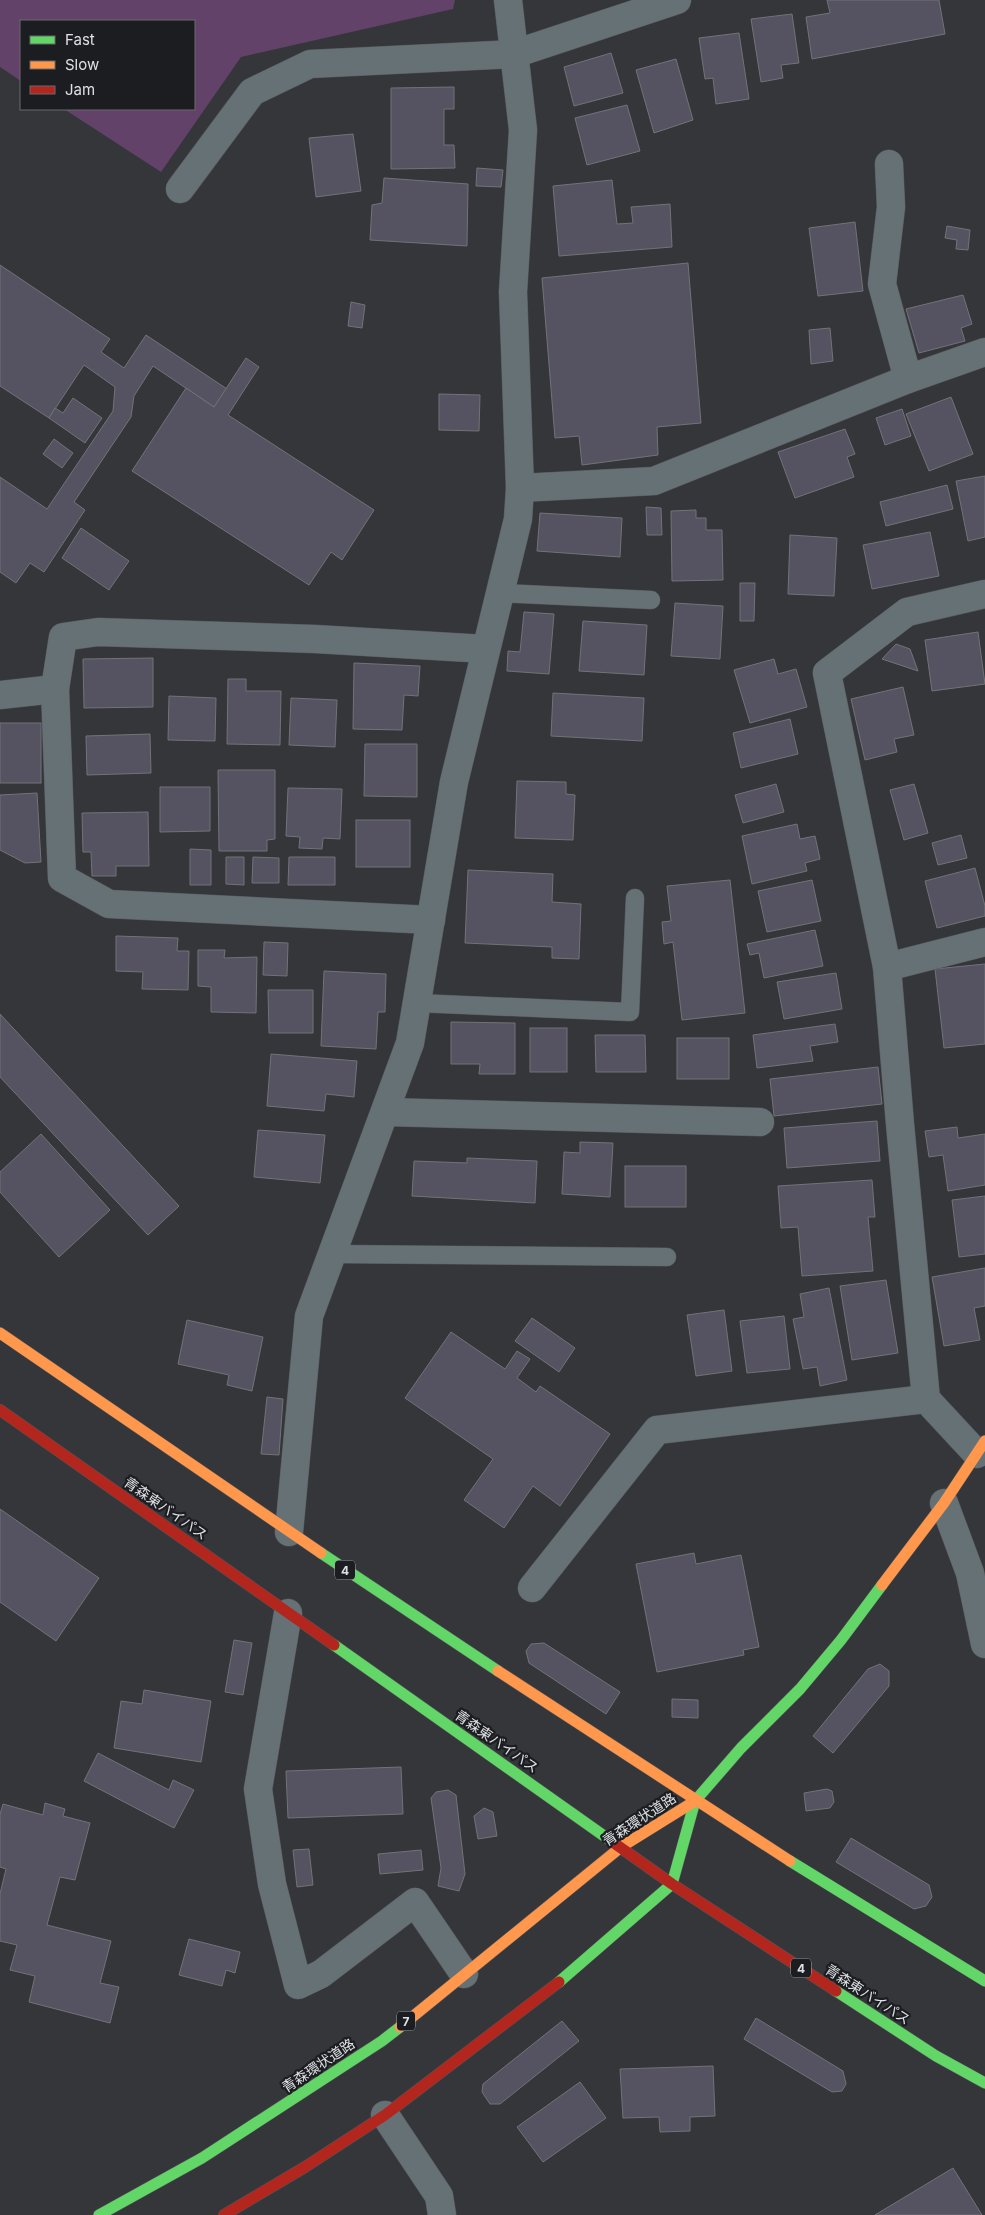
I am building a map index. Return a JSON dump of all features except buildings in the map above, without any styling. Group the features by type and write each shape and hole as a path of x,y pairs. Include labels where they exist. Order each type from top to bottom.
{"main road":[{"name":"4","path":"0,1333 289,1532 695,1801 985,1981"},
{"name":"青森東バイパス","path":"0,1410 672,1884 936,2056 985,2083"},
{"path":"695,1801 741,1748 800,1689 842,1640 944,1503 981,1448"},
{"name":"青森環状道路","path":"98,2215 202,2158 382,2041 621,1847 695,1801"},
{"name":"青森環状道路","path":"672,1884 695,1801"},
{"path":"224,2215 306,2167 385,2115 555,1985 672,1884"}],"street":[{"path":"289,1532 309,1316 410,1043 454,782 518,519 520,488 513,292 523,130 508,0"},
{"path":"180,189 252,92 310,64 514,54 677,0"},
{"path":"889,164 891,207 882,284 908,379"},
{"path":"520,488 654,481 908,379 985,352"},
{"path":"981,1448 926,1399 900,1124 888,968 826,673 907,612 985,594"},
{"path":"431,920 109,904 62,878 55,690 63,637 98,632 315,639 486,649"},
{"path":"0,694 55,690"},
{"path":"888,968 985,942"},
{"path":"385,1112 760,1122"},
{"path":"532,1588 657,1430 926,1399"},
{"path":"944,1503 970,1573 985,1644"},
{"path":"288,1613 258,1789 272,1884 298,1985 322,1974 414,1902 464,1974"},
{"path":"385,2115 439,2196 442,2215"}],"lane":[{"path":"500,593 651,600"},
{"path":"417,1003 630,1012 634,898"},
{"path":"332,1254 667,1257"}],"shaded area":[{"path":"0,0 455,0 453,9 241,57 161,172 66,110 195,110 195,20 20,20 20,80 0,67"}],"traffic: fast":[{"path":"321,1553 498,1671"},
{"path":"695,1801 741,1748 800,1689 841,1640 882,1585"},
{"path":"334,1645 614,1843"},
{"path":"559,1982 672,1884 695,1801"},
{"path":"790,1861 985,1981"},
{"path":"836,1991 936,2056 985,2083"},
{"path":"99,2215 202,2158 382,2041 400,2027"}],"traffic: slow":[{"path":"0,1333 321,1553"},
{"path":"882,1585 944,1503 985,1441"},
{"path":"498,1671 790,1861"},
{"path":"400,2027 621,1847 695,1801"}],"traffic: jam":[{"path":"0,1410 334,1645"},
{"path":"614,1843 672,1884 836,1991"},
{"path":"224,2215 305,2167 385,2115 559,1982"}]}
